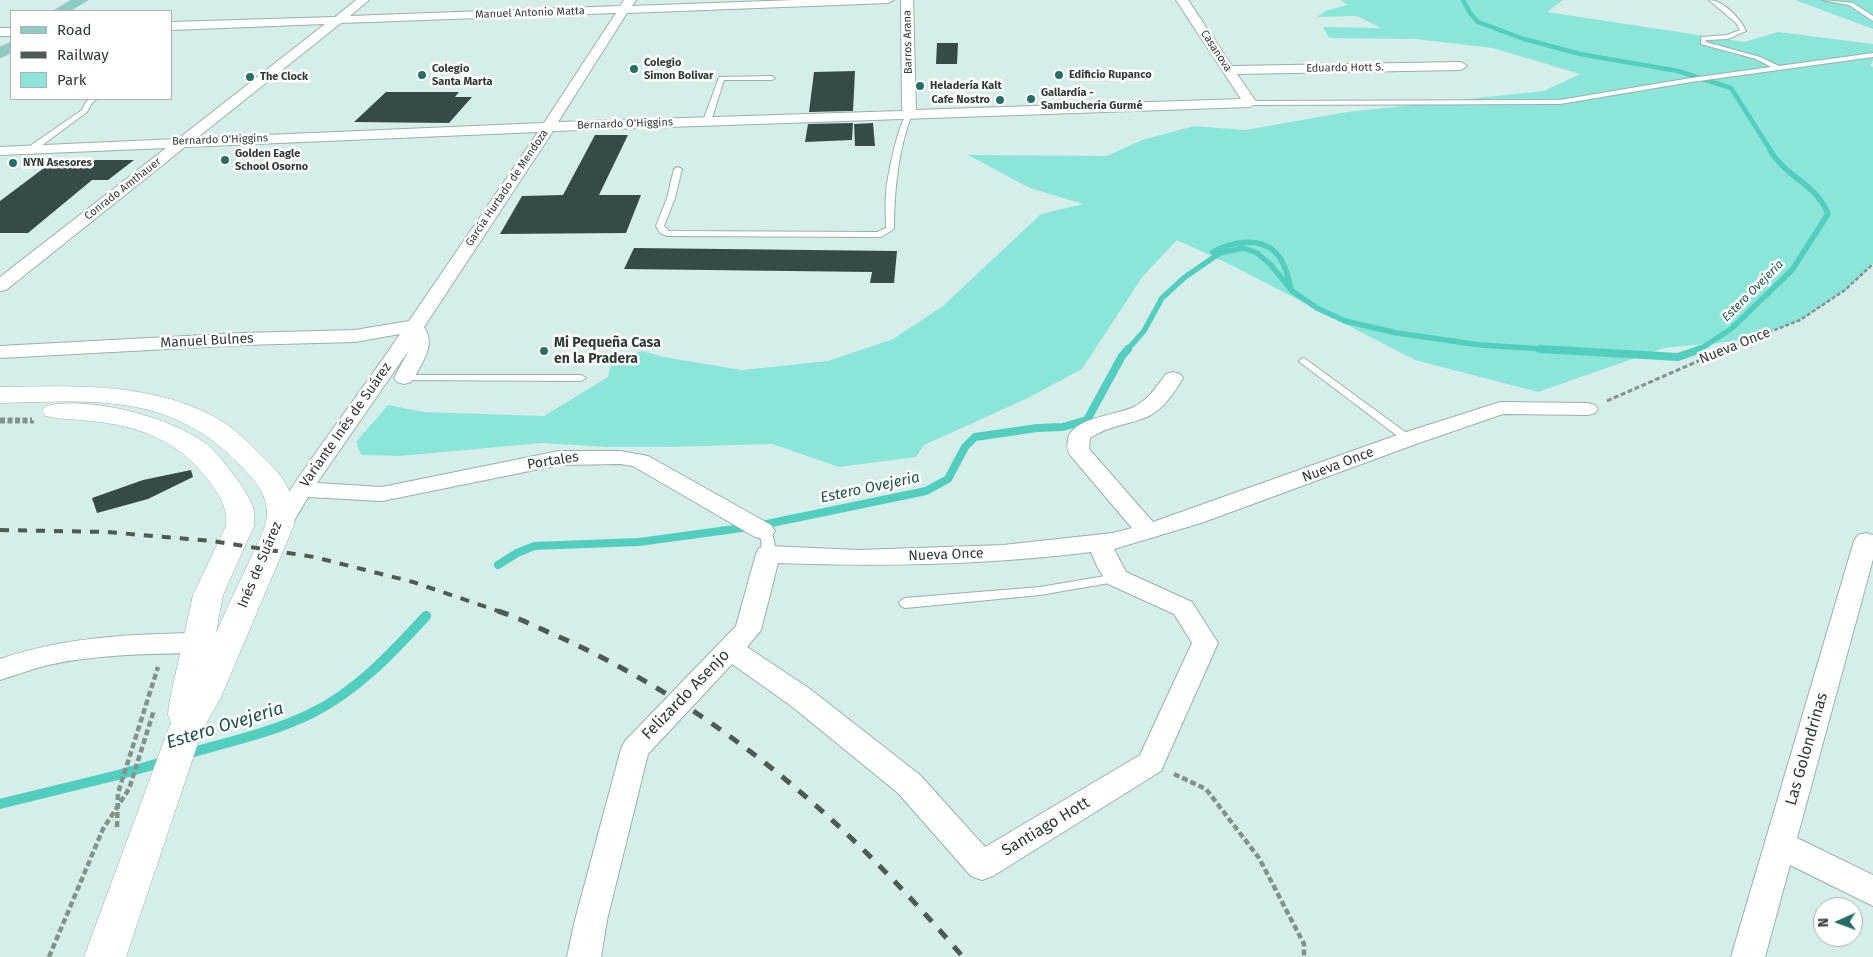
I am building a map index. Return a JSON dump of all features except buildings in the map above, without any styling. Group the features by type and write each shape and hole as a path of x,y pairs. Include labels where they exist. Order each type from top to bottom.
{"main road":[{"path":"62,10 81,0"},
{"path":"78,10 96,0"},
{"name":"Inés de Suárez","path":"0,396 99,395 147,401 183,410 222,431 245,451 276,488 281,500 280,525 204,697 185,729 105,957"},
{"name":"Inés de Suárez","path":"0,412 58,411 136,420 151,425 174,435 197,450 209,462 238,502 242,521 237,536 208,595 186,704 185,729"}],"street":[{"name":"Conrado Amthauer","path":"0,286 364,0"},
{"name":"Manuel Antonio Matta","path":"172,27 626,5 888,0"},
{"name":"Barros Arana","path":"907,0 909,114"},
{"name":"Casanova","path":"1182,0 1250,103"},
{"name":"García Hurtado de Mendoza","path":"414,326 548,127 626,5"},
{"name":"Eduardo Hott S.","path":"1228,70 1461,66"},
{"name":"Bernardo O'Higgins","path":"0,151 548,127 1250,103"},
{"name":"Manuel Bulnes","path":"0,352 242,339 355,336 414,326"},
{"path":"404,378 421,344 419,332 414,326"},
{"name":"Variante Inés de Suárez","path":"280,525 301,490 365,401 414,326"},
{"path":"1148,532 1078,450 1079,435 1095,425 1142,411 1165,392 1173,378"},
{"name":"Nueva Once","path":"759,535 859,558 1031,551 1100,543 1148,532 1306,478 1408,438 1501,408 1588,409"},
{"name":"Portales","path":"301,490 382,494 559,458 629,458 640,461 759,535"},
{"name":"Felizardo Asenjo","path":"584,957 591,920 635,749 748,630 759,535"},
{"name":"Las Golondrinas","path":"1748,957 1869,542"},
{"path":"1100,543 1109,566 1117,578 1183,608 1205,643 1151,763"},
{"path":"0,670 24,660 66,651 98,647 198,643"},
{"name":"Santiago Hott","path":"730,649 800,697 908,784 982,866 1151,763"},
{"path":"1780,845 1873,891"}],"lane":[{"path":"1825,0 1851,4 1873,19"},
{"path":"1715,1 1739,22 1743,31 1728,37 1703,38 1703,43 1758,58 1778,68"},
{"path":"1250,103 1560,102 1691,80 1873,55"},
{"path":"707,121 721,78 772,78"},
{"path":"30,150 85,111 89,102 92,100"},
{"path":"678,169 671,198 660,226 662,231 667,233 878,235 890,229 890,192 904,126 909,114"},
{"path":"1304,361 1408,438"},
{"path":"404,378 581,378"},
{"path":"905,603 1040,592 1117,578"}],"path":[{"name":"Nueva Once","path":"1588,409 1746,340 1800,320 1844,290 1873,264"},
{"path":"0,421 38,419"},
{"path":"0,421 43,422"},
{"path":"118,793 158,667"},
{"path":"49,957 72,897 104,828 129,790 141,752"},
{"path":"1151,763 1206,789 1260,858 1304,944 1304,957"}],"green space":[{"path":"1341,0 1563,0 1547,12 1744,42 1778,32 1873,44 1871,66 1873,67 1873,264 1845,290 1800,320 1746,340 1664,348 1538,392 1415,360 1229,264 1177,240 1143,276 1082,369 1028,398 924,445 916,457 839,467 772,444 608,447 542,443 400,456 361,455 356,442 388,405 423,412 544,416 608,377 612,359 642,351 664,357 742,370 828,361 893,339 943,306 1041,214 1083,204 1030,188 968,155 1107,156 1142,140 1194,126 1245,130 1347,112 1544,91 1580,74 1493,48 1415,39 1329,38 1323,27 1381,28 1357,16 1317,17 1325,11 1347,5"},
{"path":"1795,0 1873,0 1873,29"}],"waterway":[{"name":"Estero Ovejeria","path":"1463,0 1470,13 1478,22 1524,39 1580,54 1678,71 1731,88 1771,151"},
{"name":"Estero Ovejeria","path":"1700,349 1731,329 1792,270 1828,214 1823,203 1816,195 1784,167 1770,150"},
{"name":"Estero Ovejeria","path":"1213,252 1236,243 1262,244 1276,253 1282,261 1291,289"},
{"name":"Estero Ovejeria","path":"1127,350 1144,331 1162,298 1185,277 1220,253 1243,248 1257,253 1270,264 1292,291 1317,308 1345,321 1397,333 1480,345 1560,350"},
{"name":"Estero Ovejeria","path":"498,565 517,553 534,546 639,542 757,526 926,491 948,479 965,447 975,437 1037,428 1063,427 1087,420 1122,356 1128,349"},
{"name":"Estero Ovejeria","path":"1540,349 1678,357 1700,349"},
{"name":"Estero Ovejeria","path":"186,754 280,727 327,705 373,671 426,616"},
{"name":"Estero Ovejeria","path":"0,804 118,775 166,761"}],"railway":[{"path":"0,530 107,532 212,541 314,557 413,582 501,612"},
{"path":"498,611 564,639 623,669 679,701 731,737 829,817 875,861 963,957"}],"place":[{"name":"Colegio Simon Bolivar","path":"634,69"},
{"name":"Colegio Santa Marta","path":"422,75"},
{"name":"Edificio Rupanco","path":"1059,75"},
{"name":"The Clock","path":"250,77"},
{"name":"Heladería Kalt","path":"920,86"},
{"name":"Gallardía - Sambuchería Gurmé","path":"1031,99"},
{"name":"Cafe Nostro","path":"1000,100"},
{"name":"Golden Eagle School Osorno","path":"225,160"},
{"name":"NYN Asesores","path":"13,163"},
{"name":"Mi Pequeña Casa en la Pradera","path":"544,351"}]}
